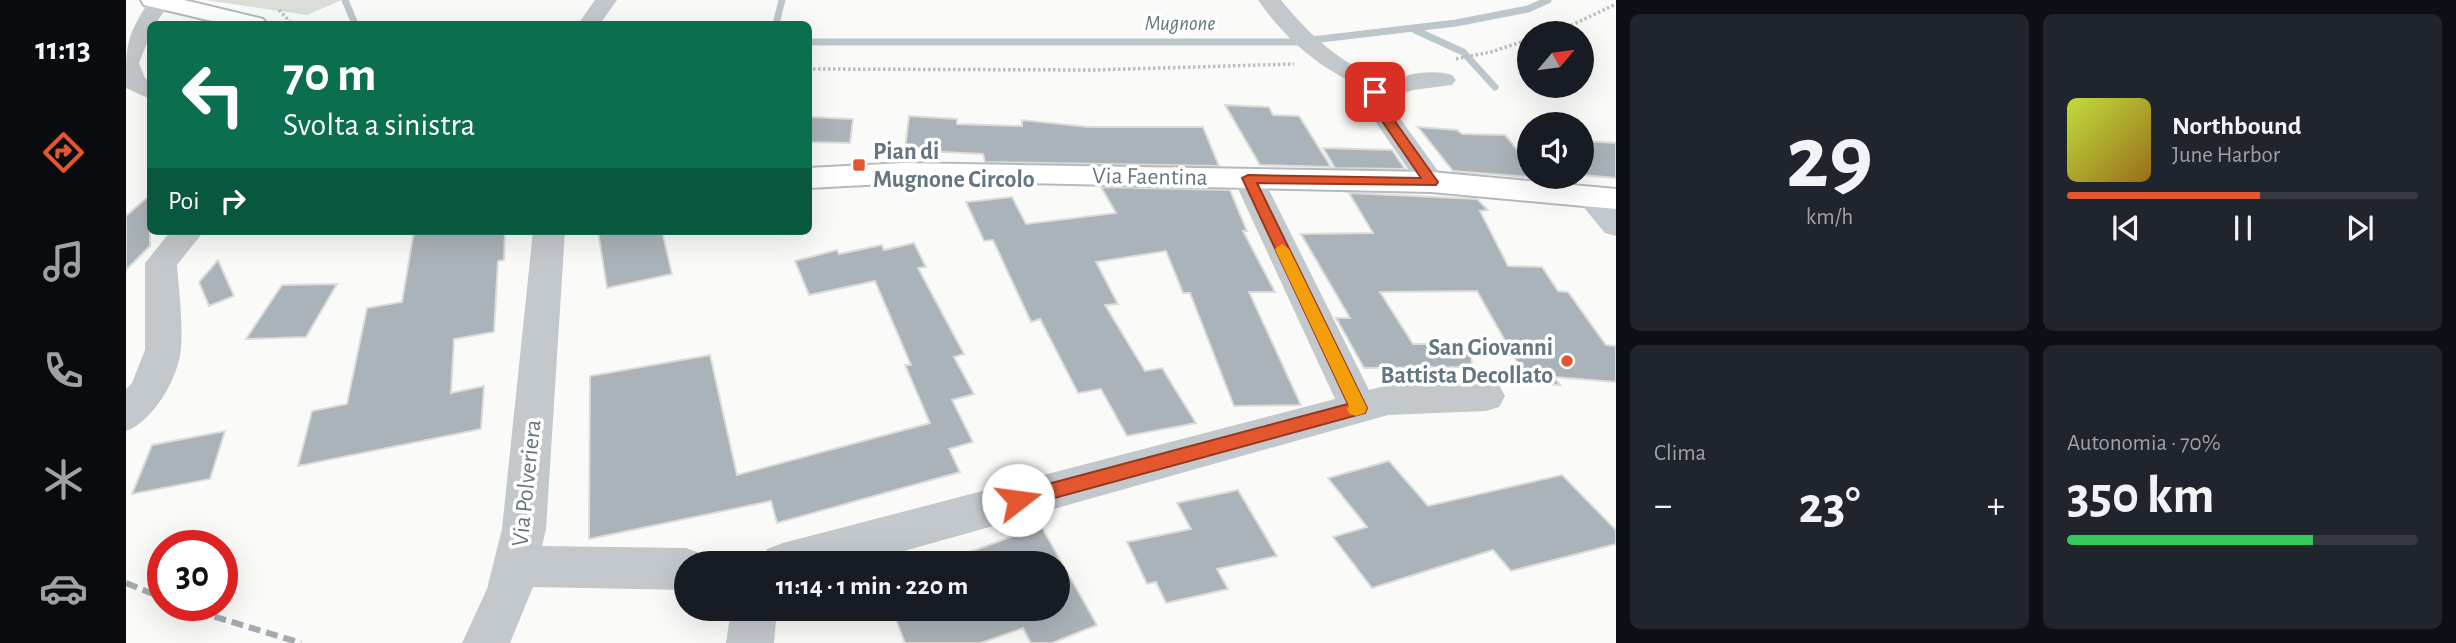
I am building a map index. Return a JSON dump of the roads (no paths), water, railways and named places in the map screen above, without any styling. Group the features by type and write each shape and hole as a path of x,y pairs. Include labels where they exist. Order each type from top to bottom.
{"main road":[{"path":"148,1 240,21"},
{"name":"Via Faentina","path":"812,178 904,173 1024,173 1431,182 1610,205"}],"street":[{"path":"591,21 606,0"},
{"path":"1269,0 1295,32 1324,59 1385,87"},
{"path":"147,89 134,82 127,63 144,23 148,1"},
{"path":"1431,182 1373,99 1375,92 1385,87 1443,80"},
{"path":"1248,178 1359,408"},
{"path":"126,416 148,390 163,349 161,263 185,235"},
{"name":"Via Polveriera","path":"549,235 529,492 516,566 674,569"},
{"path":"831,551 1388,400 1486,396"},
{"path":"486,643 509,592 516,566"},
{"path":"750,643 753,621"}],"waterway":[{"name":"Mugnone","path":"345,0 354,21"},
{"path":"777,21 782,0"},
{"name":"Mugnone","path":"812,42 1295,42 1456,23 1528,9 1548,0"},
{"path":"1415,30 1463,52 1495,87"}],"railway":[{"path":"126,583 147,592"},
{"path":"229,621 301,643"}],"place":[{"name":"Pian di Mugnone Circolo","path":"859,165"},
{"name":"San Giovanni Battista Decollato","path":"1567,361"}]}
